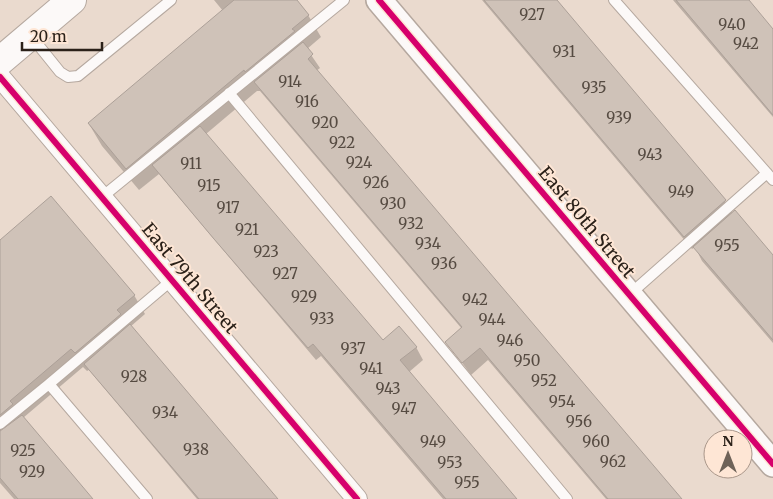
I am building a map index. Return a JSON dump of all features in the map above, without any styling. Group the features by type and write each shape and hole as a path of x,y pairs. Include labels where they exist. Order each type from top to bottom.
{"main road":[{"path":"0,61 72,0"}],"street":[{"name":"East 80th Street","path":"379,0 773,464"},
{"name":"East 79th Street","path":"0,77 358,499"}],"lane":[{"path":"30,35 60,72 68,77 78,76 171,0"},
{"path":"102,197 344,0"},
{"path":"614,0 770,177 629,294"},
{"path":"229,93 567,499"},
{"path":"0,424 172,280"},
{"path":"49,384 147,499"}],"building":[{"path":"234,0 297,0 309,15 292,29 295,31 245,72 244,70 126,169 88,123"},
{"path":"484,0 557,0 726,200 684,237"},
{"path":"676,0 749,0 773,29 773,115"},
{"path":"303,42 313,54 308,59 682,499 608,499 480,348 462,363 445,342 462,327 254,82"},
{"path":"200,126 383,340 399,326 417,347 400,360 517,499 446,499 313,344 308,348 214,239 152,165"},
{"path":"51,196 135,295 117,310 121,314 75,353 71,349 10,401 13,404 0,415 0,240"},
{"path":"735,210 773,255 773,340 693,247"},
{"path":"130,324 278,499 199,499 84,364"},
{"path":"22,415 93,499 18,499 0,478 0,431"}],"cycle path":[{"path":"379,0 773,464"},
{"path":"0,77 357,499"}]}
